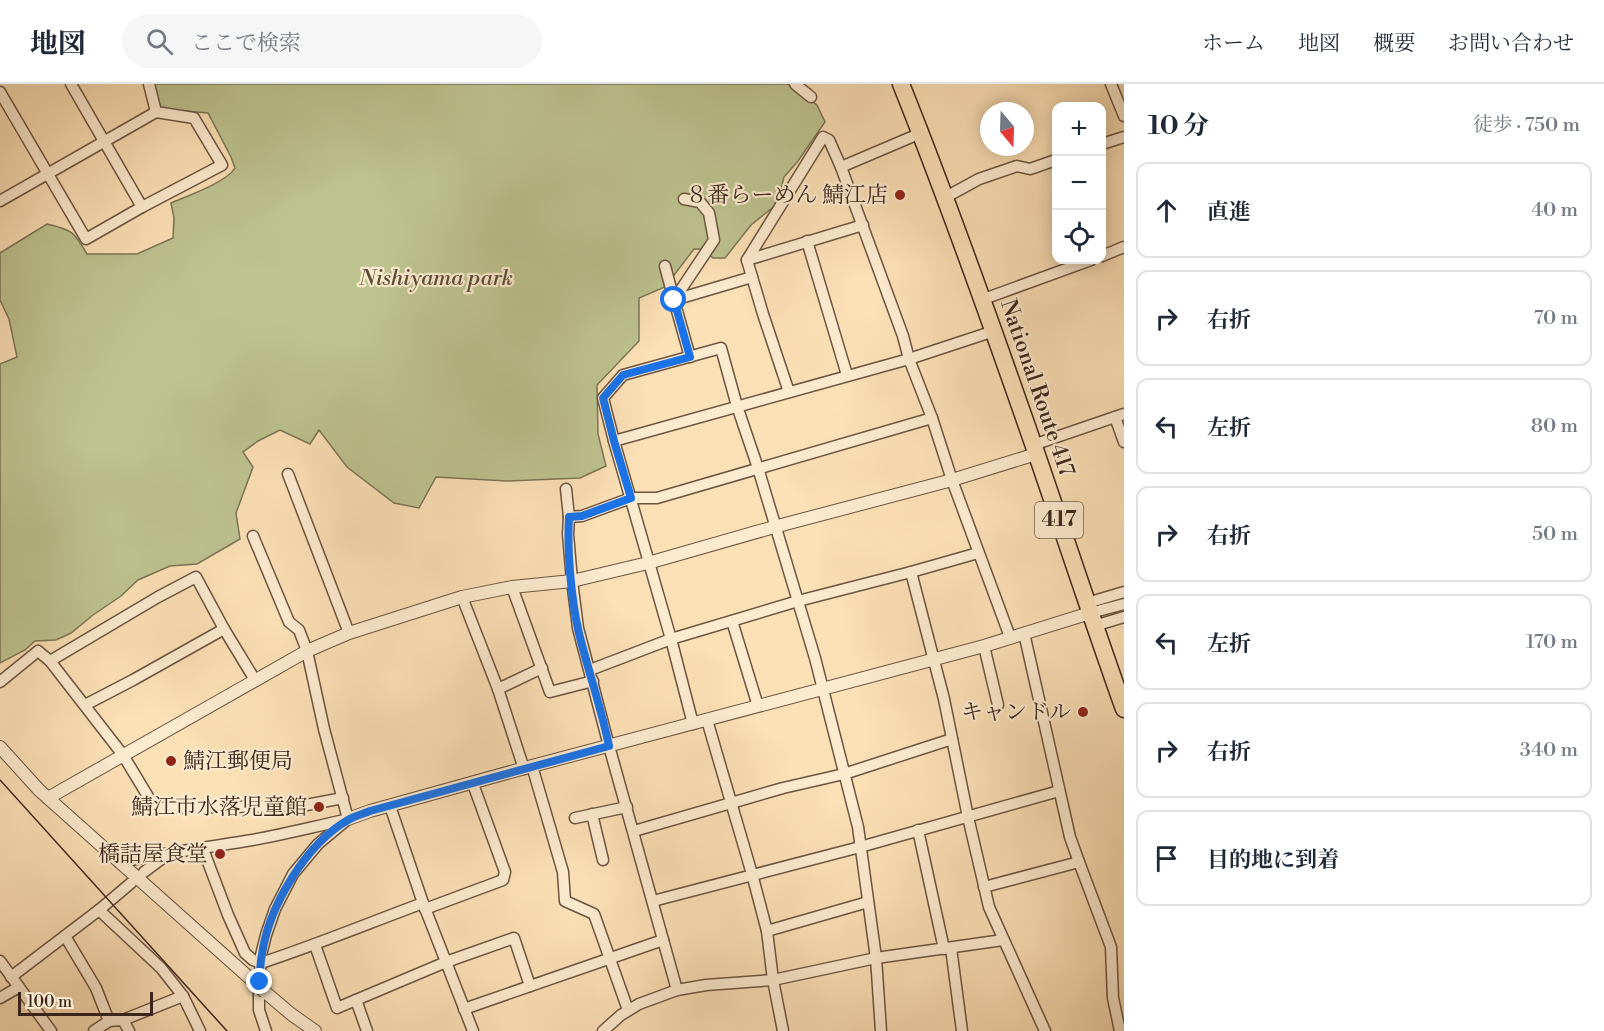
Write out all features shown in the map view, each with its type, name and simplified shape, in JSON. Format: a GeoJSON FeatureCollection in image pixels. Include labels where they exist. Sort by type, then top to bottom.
{"type":"FeatureCollection","features":[{"type":"Feature","properties":{"kind":"highway","name":"National Route 417"},"geometry":{"type":"LineString","coordinates":[[901,84],[946,197],[981,300],[994,330],[1124,709]]}},
{"type":"Feature","properties":{"kind":"street"},"geometry":{"type":"LineString","coordinates":[[149,84],[156,112]]}},
{"type":"Feature","properties":{"kind":"street"},"geometry":{"type":"LineString","coordinates":[[795,84],[811,97]]}},
{"type":"Feature","properties":{"kind":"street"},"geometry":{"type":"LineString","coordinates":[[1111,84],[1124,116]]}},
{"type":"Feature","properties":{"kind":"street"},"geometry":{"type":"LineString","coordinates":[[73,85],[142,207]]}},
{"type":"Feature","properties":{"kind":"street"},"geometry":{"type":"LineString","coordinates":[[0,93],[48,173],[86,239],[222,165],[194,118],[156,112],[104,141],[48,173],[0,201]]}},
{"type":"Feature","properties":{"kind":"street"},"geometry":{"type":"LineString","coordinates":[[841,167],[921,133]]}},
{"type":"Feature","properties":{"kind":"street"},"geometry":{"type":"LineString","coordinates":[[789,392],[747,260],[823,137],[829,140],[863,225],[952,480],[1010,637]]}},
{"type":"Feature","properties":{"kind":"street"},"geometry":{"type":"LineString","coordinates":[[1106,142],[1124,137]]}},
{"type":"Feature","properties":{"kind":"street"},"geometry":{"type":"LineString","coordinates":[[946,197],[979,179],[1017,166],[1030,169],[1052,161]]}},
{"type":"Feature","properties":{"kind":"street"},"geometry":{"type":"LineString","coordinates":[[674,300],[714,240],[709,213],[700,202],[684,199]]}},
{"type":"Feature","properties":{"kind":"street"},"geometry":{"type":"LineString","coordinates":[[747,260],[863,225]]}},
{"type":"Feature","properties":{"kind":"street"},"geometry":{"type":"LineString","coordinates":[[807,241],[847,375]]}},
{"type":"Feature","properties":{"kind":"street"},"geometry":{"type":"LineString","coordinates":[[1106,254],[1124,248]]}},
{"type":"Feature","properties":{"kind":"street"},"geometry":{"type":"LineString","coordinates":[[981,300],[1080,264]]}},
{"type":"Feature","properties":{"kind":"street"},"geometry":{"type":"LineString","coordinates":[[665,266],[690,357]]}},
{"type":"Feature","properties":{"kind":"street"},"geometry":{"type":"LineString","coordinates":[[674,300],[752,277]]}},
{"type":"Feature","properties":{"kind":"street"},"geometry":{"type":"LineString","coordinates":[[614,441],[909,359],[994,330]]}},
{"type":"Feature","properties":{"kind":"street"},"geometry":{"type":"LineString","coordinates":[[693,724],[603,398],[623,375],[721,348],[798,601],[858,827],[876,958],[881,1031]]}},
{"type":"Feature","properties":{"kind":"street"},"geometry":{"type":"LineString","coordinates":[[48,798],[307,651],[349,633],[462,597],[512,587],[572,581],[648,563],[952,480],[1120,416],[1124,442]]}},
{"type":"Feature","properties":{"kind":"street"},"geometry":{"type":"LineString","coordinates":[[569,517],[582,516],[631,498],[657,498],[932,418]]}},
{"type":"Feature","properties":{"kind":"street"},"geometry":{"type":"LineString","coordinates":[[288,474],[349,633]]}},
{"type":"Feature","properties":{"kind":"street"},"geometry":{"type":"LineString","coordinates":[[566,489],[572,581],[578,628],[677,990]]}},
{"type":"Feature","properties":{"kind":"street"},"geometry":{"type":"LineString","coordinates":[[253,536],[289,622],[299,630],[307,651],[324,729],[348,819]]}},
{"type":"Feature","properties":{"kind":"street"},"geometry":{"type":"LineString","coordinates":[[590,670],[671,639],[798,601],[978,552]]}},
{"type":"Feature","properties":{"kind":"street"},"geometry":{"type":"LineString","coordinates":[[910,572],[934,660],[989,907],[1045,1031]]}},
{"type":"Feature","properties":{"kind":"street"},"geometry":{"type":"LineString","coordinates":[[50,661],[196,577],[255,681]]}},
{"type":"Feature","properties":{"kind":"street"},"geometry":{"type":"LineString","coordinates":[[512,587],[550,692],[593,681]]}},
{"type":"Feature","properties":{"kind":"street"},"geometry":{"type":"LineString","coordinates":[[1090,614],[1124,592]]}},
{"type":"Feature","properties":{"kind":"street"},"geometry":{"type":"LineString","coordinates":[[462,597],[528,768],[562,872],[565,901],[594,914],[628,1010]]}},
{"type":"Feature","properties":{"kind":"street"},"geometry":{"type":"LineString","coordinates":[[119,862],[246,841],[348,819],[609,746],[934,660],[1124,604]]}},
{"type":"Feature","properties":{"kind":"street"},"geometry":{"type":"LineString","coordinates":[[1090,614],[1124,617]]}},
{"type":"Feature","properties":{"kind":"street"},"geometry":{"type":"LineString","coordinates":[[732,621],[758,706]]}},
{"type":"Feature","properties":{"kind":"street"},"geometry":{"type":"LineString","coordinates":[[85,705],[224,629]]}},
{"type":"Feature","properties":{"kind":"street"},"geometry":{"type":"LineString","coordinates":[[1024,633],[1070,837],[1111,947],[1113,998],[1120,1031]]}},
{"type":"Feature","properties":{"kind":"street"},"geometry":{"type":"LineString","coordinates":[[984,646],[998,705]]}},
{"type":"Feature","properties":{"kind":"street"},"geometry":{"type":"LineString","coordinates":[[0,682],[38,651],[50,661],[123,755],[155,808],[301,806],[343,798]]}},
{"type":"Feature","properties":{"kind":"street"},"geometry":{"type":"LineString","coordinates":[[498,689],[542,668]]}},
{"type":"Feature","properties":{"kind":"street"},"geometry":{"type":"LineString","coordinates":[[707,720],[767,931],[773,980],[783,1031]]}},
{"type":"Feature","properties":{"kind":"street"},"geometry":{"type":"LineString","coordinates":[[634,831],[783,788],[844,774],[952,739]]}},
{"type":"Feature","properties":{"kind":"street"},"geometry":{"type":"LineString","coordinates":[[0,747],[48,798],[265,992],[315,1031]]}},
{"type":"Feature","properties":{"kind":"street"},"geometry":{"type":"LineString","coordinates":[[203,849],[245,953],[261,963],[315,945],[380,918],[503,880],[505,872],[473,784]]}},
{"type":"Feature","properties":{"kind":"street"},"geometry":{"type":"LineString","coordinates":[[653,901],[860,847],[1059,791]]}},
{"type":"Feature","properties":{"kind":"street"},"geometry":{"type":"LineString","coordinates":[[390,806],[424,906],[473,1031]]}},
{"type":"Feature","properties":{"kind":"street"},"geometry":{"type":"LineString","coordinates":[[575,818],[627,807]]}},
{"type":"Feature","properties":{"kind":"street"},"geometry":{"type":"LineString","coordinates":[[592,814],[603,860]]}},
{"type":"Feature","properties":{"kind":"street"},"geometry":{"type":"LineString","coordinates":[[266,1031],[259,1010],[261,955],[275,909],[293,874],[318,844],[348,819]]}},
{"type":"Feature","properties":{"kind":"street"},"geometry":{"type":"LineString","coordinates":[[918,831],[948,948],[962,1031]]}},
{"type":"Feature","properties":{"kind":"street"},"geometry":{"type":"LineString","coordinates":[[144,872],[170,852]]}},
{"type":"Feature","properties":{"kind":"street"},"geometry":{"type":"LineString","coordinates":[[984,887],[1078,862]]}},
{"type":"Feature","properties":{"kind":"street"},"geometry":{"type":"LineString","coordinates":[[12,977],[131,883]]}},
{"type":"Feature","properties":{"kind":"street"},"geometry":{"type":"LineString","coordinates":[[767,931],[868,902]]}},
{"type":"Feature","properties":{"kind":"street"},"geometry":{"type":"LineString","coordinates":[[99,910],[162,968],[183,996],[200,1031]]}},
{"type":"Feature","properties":{"kind":"street"},"geometry":{"type":"LineString","coordinates":[[65,936],[96,988],[109,1021]]}},
{"type":"Feature","properties":{"kind":"street"},"geometry":{"type":"LineString","coordinates":[[315,945],[337,1008],[446,962],[514,938],[530,986]]}},
{"type":"Feature","properties":{"kind":"street"},"geometry":{"type":"LineString","coordinates":[[464,1009],[663,939]]}},
{"type":"Feature","properties":{"kind":"street"},"geometry":{"type":"LineString","coordinates":[[603,1031],[628,1010],[677,990],[706,985],[773,980],[876,958],[1003,940]]}},
{"type":"Feature","properties":{"kind":"street"},"geometry":{"type":"LineString","coordinates":[[0,961],[51,1031]]}},
{"type":"Feature","properties":{"kind":"street"},"geometry":{"type":"LineString","coordinates":[[0,998],[19,987]]}},
{"type":"Feature","properties":{"kind":"street"},"geometry":{"type":"LineString","coordinates":[[94,1031],[109,1021],[123,1020],[183,996]]}},
{"type":"Feature","properties":{"kind":"street"},"geometry":{"type":"LineString","coordinates":[[356,1000],[367,1031]]}},
{"type":"Feature","properties":{"kind":"street"},"geometry":{"type":"LineString","coordinates":[[123,1020],[129,1031]]}},
{"type":"Feature","properties":{"kind":"green space","name":"Nishiyama park"},"geometry":{"type":"Polygon","coordinates":[[[154,84],[789,84],[817,105],[825,122],[784,177],[777,204],[751,225],[725,258],[713,258],[702,249],[694,249],[665,287],[639,298],[639,341],[597,385],[598,434],[606,466],[580,478],[507,481],[436,477],[419,508],[394,503],[347,467],[319,430],[310,444],[280,430],[243,452],[253,467],[236,513],[240,539],[197,564],[170,566],[138,580],[121,596],[71,633],[56,640],[35,641],[25,650],[0,663],[0,364],[17,357],[9,319],[0,300],[0,253],[47,224],[72,233],[87,254],[137,254],[173,238],[174,218],[171,203],[215,183],[235,168],[208,113],[159,109],[154,84]]]}},
{"type":"Feature","properties":{"kind":"tram line"},"geometry":{"type":"LineString","coordinates":[[0,780],[227,1031]]}},
{"type":"Feature","properties":{"kind":"place","name":"８番らーめん 鯖江店"},"geometry":{"type":"Point","coordinates":[900,195]}},
{"type":"Feature","properties":{"kind":"place","name":"キャンドル"},"geometry":{"type":"Point","coordinates":[1083,712]}},
{"type":"Feature","properties":{"kind":"place","name":"鯖江郵便局"},"geometry":{"type":"Point","coordinates":[171,761]}},
{"type":"Feature","properties":{"kind":"place","name":"鯖江市水落児童館"},"geometry":{"type":"Point","coordinates":[319,807]}},
{"type":"Feature","properties":{"kind":"place","name":"橋詰屋食堂"},"geometry":{"type":"Point","coordinates":[220,854]}},
{"type":"Feature","properties":{"kind":"route"},"geometry":{"type":"LineString","coordinates":[[260,982],[261,955],[266,935],[275,909],[293,874],[318,844],[348,819],[609,746],[578,628],[568,534],[569,517],[582,516],[631,498],[603,398],[623,375],[690,357],[674,300]]}}]}
